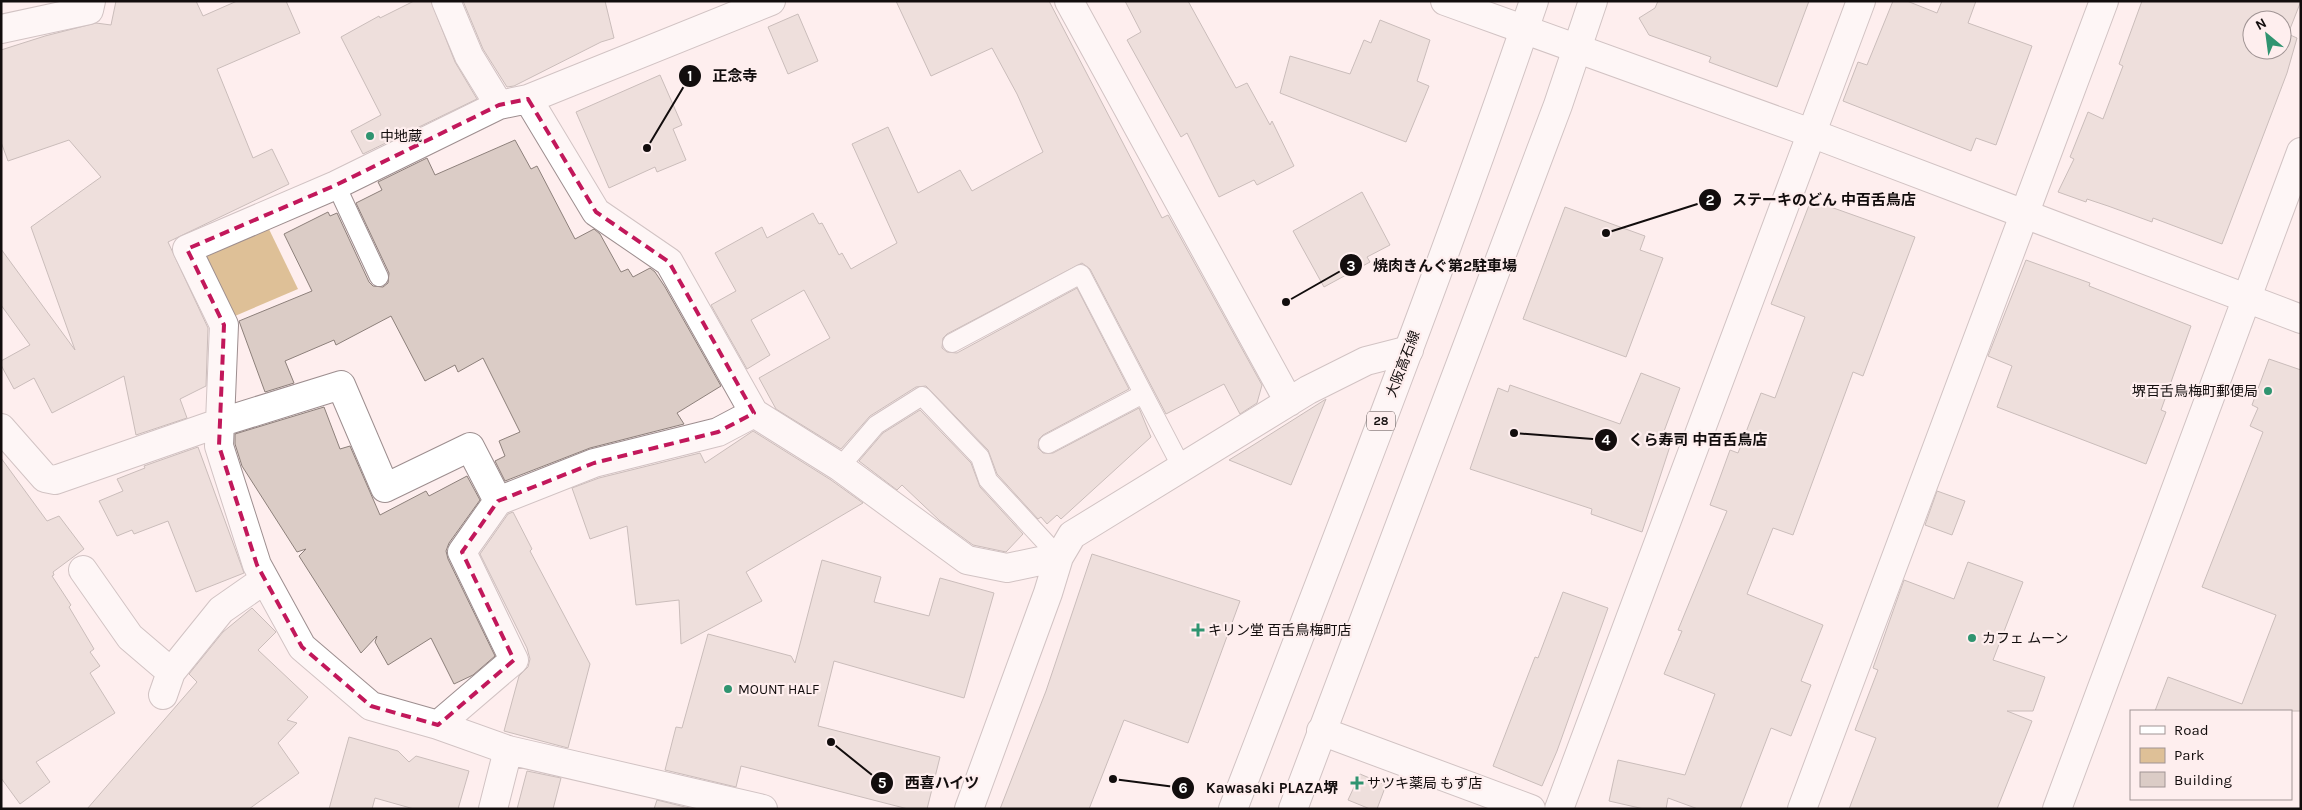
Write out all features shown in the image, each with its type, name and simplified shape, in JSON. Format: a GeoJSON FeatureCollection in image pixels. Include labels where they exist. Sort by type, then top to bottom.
{"type":"FeatureCollection","features":[{"type":"Feature","properties":{"kind":"street"},"geometry":{"type":"LineString","coordinates":[[1,29],[89,10],[91,1]]}},
{"type":"Feature","properties":{"kind":"street"},"geometry":{"type":"LineString","coordinates":[[446,1],[469,56],[499,105]]}},
{"type":"Feature","properties":{"kind":"street"},"geometry":{"type":"LineString","coordinates":[[763,809],[508,750],[438,725],[371,706],[302,648],[264,580],[219,446],[222,422],[224,325],[187,249],[336,185],[499,105],[528,99],[771,1]]}},
{"type":"Feature","properties":{"kind":"street"},"geometry":{"type":"LineString","coordinates":[[1069,1],[1289,402]]}},
{"type":"Feature","properties":{"kind":"street"},"geometry":{"type":"LineString","coordinates":[[1445,1],[1811,133],[2301,319]]}},
{"type":"Feature","properties":{"kind":"street","name":"大阪高石線"},"geometry":{"type":"LineString","coordinates":[[1233,809],[1409,350],[1506,86],[1534,1]]}},
{"type":"Feature","properties":{"kind":"street"},"geometry":{"type":"LineString","coordinates":[[1292,809],[1558,105],[1593,1]]}},
{"type":"Feature","properties":{"kind":"street"},"geometry":{"type":"LineString","coordinates":[[1560,809],[1861,1]]}},
{"type":"Feature","properties":{"kind":"street"},"geometry":{"type":"LineString","coordinates":[[1802,809],[2104,1]]}},
{"type":"Feature","properties":{"kind":"street"},"geometry":{"type":"LineString","coordinates":[[528,99],[596,212],[669,262],[754,413],[840,467],[968,560],[1007,568],[1059,557]]}},
{"type":"Feature","properties":{"kind":"street"},"geometry":{"type":"LineString","coordinates":[[2058,809],[2301,152]]}},
{"type":"Feature","properties":{"kind":"street"},"geometry":{"type":"LineString","coordinates":[[969,809],[1048,593],[1059,557],[1072,535],[1181,466],[1289,402],[1366,361],[1409,350]]}},
{"type":"Feature","properties":{"kind":"street"},"geometry":{"type":"LineString","coordinates":[[1,428],[45,478],[55,480],[222,422],[341,385],[385,488],[470,447],[498,501]]}},
{"type":"Feature","properties":{"kind":"street"},"geometry":{"type":"LineString","coordinates":[[438,725],[514,660],[462,552],[498,501],[594,463],[718,432],[754,413]]}},
{"type":"Feature","properties":{"kind":"street"},"geometry":{"type":"LineString","coordinates":[[83,570],[130,637],[167,684],[221,610],[264,580]]}},
{"type":"Feature","properties":{"kind":"street"},"geometry":{"type":"LineString","coordinates":[[1321,731],[1531,809]]}},
{"type":"Feature","properties":{"kind":"street"},"geometry":{"type":"LineString","coordinates":[[493,809],[508,750]]}},
{"type":"Feature","properties":{"kind":"lane"},"geometry":{"type":"LineString","coordinates":[[336,185],[379,277]]}},
{"type":"Feature","properties":{"kind":"lane"},"geometry":{"type":"LineString","coordinates":[[952,343],[1082,274],[1181,466]]}},
{"type":"Feature","properties":{"kind":"lane"},"geometry":{"type":"LineString","coordinates":[[1048,444],[1143,394]]}},
{"type":"Feature","properties":{"kind":"lane"},"geometry":{"type":"LineString","coordinates":[[840,467],[876,425],[922,396],[980,457],[988,480],[1059,557]]}},
{"type":"Feature","properties":{"kind":"highlighted area"},"geometry":{"type":"Polygon","coordinates":[[[528,99],[596,212],[669,262],[754,413],[718,432],[594,463],[498,501],[462,552],[514,660],[438,725],[371,706],[302,647],[257,565],[219,446],[224,325],[187,249],[336,185],[499,105],[528,99]]]}},
{"type":"Feature","properties":{"kind":"green space"},"geometry":{"type":"Polygon","coordinates":[[[266,223],[298,289],[235,316],[205,254],[266,223]]]}},
{"type":"Feature","properties":{"kind":"building"},"geometry":{"type":"Polygon","coordinates":[[[116,1],[196,1],[203,16],[237,1],[286,1],[300,33],[217,69],[253,158],[272,149],[289,184],[168,242],[208,328],[206,386],[180,399],[187,418],[136,435],[124,376],[52,413],[34,378],[14,389],[1,365],[1,361],[30,345],[1,305],[1,249],[75,350],[31,227],[101,177],[69,140],[8,161],[1,142],[1,50],[96,23],[111,25],[116,1]]]}},
{"type":"Feature","properties":{"kind":"building"},"geometry":{"type":"Polygon","coordinates":[[[414,1],[431,1],[455,62],[477,99],[363,154],[351,131],[381,115],[341,37],[379,16],[380,18],[414,1]]]}},
{"type":"Feature","properties":{"kind":"building"},"geometry":{"type":"Polygon","coordinates":[[[463,1],[605,1],[614,38],[601,42],[514,86],[507,87],[483,49],[463,1]]]}},
{"type":"Feature","properties":{"kind":"building"},"geometry":{"type":"Polygon","coordinates":[[[896,1],[1049,1],[1162,218],[1168,215],[1262,385],[1257,403],[1240,414],[1224,384],[1166,414],[1090,269],[1082,263],[947,334],[943,338],[942,348],[947,352],[957,353],[1077,288],[1129,389],[1043,435],[1039,439],[1038,448],[1043,453],[1053,453],[1139,408],[1151,437],[1061,519],[1057,515],[1047,524],[1041,517],[1038,519],[997,474],[988,450],[926,386],[916,387],[870,416],[841,449],[776,409],[759,378],[830,338],[804,290],[751,320],[770,355],[747,369],[711,305],[736,291],[715,253],[762,227],[767,238],[813,213],[819,224],[822,223],[839,255],[842,253],[851,269],[897,243],[852,144],[888,127],[918,193],[960,170],[972,191],[1043,152],[1017,94],[992,48],[931,76],[896,1]]]}},
{"type":"Feature","properties":{"kind":"building"},"geometry":{"type":"Polygon","coordinates":[[[1125,1],[1188,1],[1236,88],[1247,83],[1270,125],[1272,121],[1294,166],[1257,185],[1254,180],[1219,197],[1187,133],[1181,137],[1127,40],[1141,32],[1125,1]]]}},
{"type":"Feature","properties":{"kind":"building"},"geometry":{"type":"Polygon","coordinates":[[[1658,1],[1809,1],[1777,87],[1709,62],[1711,57],[1649,35],[1639,18],[1655,8],[1658,1]]]}},
{"type":"Feature","properties":{"kind":"building"},"geometry":{"type":"Polygon","coordinates":[[[1893,1],[1907,1],[1937,13],[1942,1],[1976,1],[1968,23],[2032,46],[1996,145],[1976,138],[1971,151],[1843,101],[1858,62],[1867,65],[1893,1]]]}},
{"type":"Feature","properties":{"kind":"building"},"geometry":{"type":"Polygon","coordinates":[[[2142,1],[2301,1],[2292,24],[2292,10],[2242,10],[2242,60],[2291,60],[2222,244],[2153,218],[2152,222],[2087,199],[2086,202],[2058,192],[2074,159],[2070,157],[2088,112],[2103,119],[2123,66],[2119,64],[2142,1]]]}},
{"type":"Feature","properties":{"kind":"building"},"geometry":{"type":"Polygon","coordinates":[[[798,14],[818,61],[788,74],[768,27],[798,14]]]}},
{"type":"Feature","properties":{"kind":"building"},"geometry":{"type":"Polygon","coordinates":[[[1380,20],[1430,40],[1417,81],[1429,86],[1406,142],[1280,93],[1290,56],[1350,74],[1364,40],[1371,43],[1380,20]]]}},
{"type":"Feature","properties":{"kind":"building"},"geometry":{"type":"Polygon","coordinates":[[[2292,36],[2297,38],[2292,56],[2292,36]]]}},
{"type":"Feature","properties":{"kind":"building"},"geometry":{"type":"Polygon","coordinates":[[[660,75],[682,125],[673,129],[686,160],[657,172],[655,167],[609,188],[576,112],[660,75]]]}},
{"type":"Feature","properties":{"kind":"building"},"geometry":{"type":"Polygon","coordinates":[[[515,140],[531,169],[537,166],[575,239],[594,229],[600,234],[621,272],[628,269],[633,277],[650,268],[665,287],[721,386],[677,413],[684,424],[590,448],[505,481],[495,461],[505,456],[499,441],[520,432],[483,358],[458,372],[455,365],[425,381],[391,316],[336,345],[334,340],[285,361],[294,383],[265,392],[239,321],[312,291],[284,234],[328,212],[330,216],[337,213],[369,282],[373,286],[383,287],[388,283],[389,273],[356,203],[382,190],[378,182],[427,158],[435,175],[515,140]]]}},
{"type":"Feature","properties":{"kind":"building"},"geometry":{"type":"Polygon","coordinates":[[[1362,192],[1390,245],[1367,257],[1370,262],[1324,287],[1293,231],[1362,192]]]}},
{"type":"Feature","properties":{"kind":"building"},"geometry":{"type":"Polygon","coordinates":[[[1811,200],[1915,237],[1863,376],[1853,372],[1793,535],[1773,528],[1747,594],[1823,625],[1801,681],[1811,685],[1791,736],[1771,728],[1740,809],[1698,809],[1668,798],[1666,809],[1644,809],[1609,801],[1618,760],[1685,775],[1715,694],[1664,674],[1682,631],[1678,630],[1727,511],[1710,505],[1730,450],[1738,453],[1761,393],[1775,398],[1805,317],[1771,304],[1811,200]]]}},
{"type":"Feature","properties":{"kind":"building"},"geometry":{"type":"Polygon","coordinates":[[[1565,207],[1645,236],[1640,250],[1663,258],[1626,357],[1523,319],[1565,207]]]}},
{"type":"Feature","properties":{"kind":"building"},"geometry":{"type":"Polygon","coordinates":[[[2026,260],[2090,283],[2089,286],[2191,326],[2161,410],[2166,412],[2146,464],[1997,407],[2012,366],[1988,356],[2026,260]]]}},
{"type":"Feature","properties":{"kind":"building"},"geometry":{"type":"Polygon","coordinates":[[[2269,359],[2301,370],[2301,711],[2155,710],[2168,677],[2242,704],[2276,615],[2202,587],[2263,432],[2250,426],[2258,408],[2252,405],[2269,359]]]}},
{"type":"Feature","properties":{"kind":"building"},"geometry":{"type":"Polygon","coordinates":[[[1641,373],[1680,388],[1663,434],[1673,437],[1642,532],[1591,514],[1592,509],[1470,469],[1498,388],[1508,392],[1510,385],[1620,424],[1641,373]]]}},
{"type":"Feature","properties":{"kind":"building"},"geometry":{"type":"Polygon","coordinates":[[[1326,399],[1291,485],[1229,460],[1255,444],[1326,399]]]}},
{"type":"Feature","properties":{"kind":"building"},"geometry":{"type":"Polygon","coordinates":[[[324,407],[340,449],[350,446],[380,515],[426,491],[429,496],[467,476],[480,500],[449,543],[446,551],[448,559],[495,656],[473,675],[454,684],[431,638],[388,665],[375,642],[377,636],[361,653],[299,556],[306,549],[297,552],[242,466],[235,444],[235,434],[324,407]]]}},
{"type":"Feature","properties":{"kind":"building"},"geometry":{"type":"Polygon","coordinates":[[[920,410],[971,463],[980,487],[1023,534],[1006,552],[973,545],[940,521],[902,485],[897,490],[859,461],[883,433],[920,410]]]}},
{"type":"Feature","properties":{"kind":"building"},"geometry":{"type":"Polygon","coordinates":[[[753,431],[831,480],[863,503],[746,572],[762,601],[681,644],[679,600],[636,605],[627,526],[590,539],[572,488],[599,478],[700,453],[705,463],[753,431]]]}},
{"type":"Feature","properties":{"kind":"building"},"geometry":{"type":"Polygon","coordinates":[[[198,447],[244,573],[196,592],[168,521],[134,534],[132,530],[117,536],[99,501],[123,491],[117,479],[145,468],[144,466],[198,447]]]}},
{"type":"Feature","properties":{"kind":"building"},"geometry":{"type":"Polygon","coordinates":[[[1,458],[47,521],[59,516],[84,549],[53,572],[54,575],[52,576],[71,605],[69,607],[94,649],[90,652],[100,666],[90,673],[115,713],[36,762],[50,782],[20,804],[1,778],[1,458]]]}},
{"type":"Feature","properties":{"kind":"building"},"geometry":{"type":"Polygon","coordinates":[[[1937,491],[1965,501],[1952,535],[1925,525],[1937,491]]]}},
{"type":"Feature","properties":{"kind":"building"},"geometry":{"type":"Polygon","coordinates":[[[513,512],[532,549],[530,551],[590,664],[568,748],[504,731],[519,676],[528,667],[530,659],[527,648],[480,554],[508,514],[513,512]]]}},
{"type":"Feature","properties":{"kind":"building"},"geometry":{"type":"Polygon","coordinates":[[[1092,554],[1240,601],[1188,743],[1124,720],[1089,809],[1000,809],[1046,691],[1092,554]]]}},
{"type":"Feature","properties":{"kind":"building"},"geometry":{"type":"Polygon","coordinates":[[[822,560],[881,577],[874,602],[929,616],[940,578],[994,593],[964,698],[834,661],[818,726],[940,757],[927,809],[908,809],[741,766],[736,787],[665,770],[676,727],[682,728],[708,634],[791,656],[795,663],[822,560]]]}},
{"type":"Feature","properties":{"kind":"building"},"geometry":{"type":"Polygon","coordinates":[[[1968,562],[2023,582],[1993,660],[2045,677],[2033,711],[2007,711],[2032,721],[1997,809],[1849,809],[1876,738],[1855,730],[1878,670],[1873,668],[1904,580],[1954,599],[1968,562]]]}},
{"type":"Feature","properties":{"kind":"building"},"geometry":{"type":"Polygon","coordinates":[[[1563,592],[1608,608],[1557,751],[1542,786],[1493,766],[1535,657],[1538,658],[1563,592]]]}},
{"type":"Feature","properties":{"kind":"building"},"geometry":{"type":"Polygon","coordinates":[[[252,608],[276,632],[258,650],[308,697],[287,720],[297,723],[278,743],[299,773],[249,809],[87,809],[197,682],[189,674],[223,632],[252,608]]]}},
{"type":"Feature","properties":{"kind":"building"},"geometry":{"type":"Polygon","coordinates":[[[349,737],[398,751],[409,762],[416,756],[469,771],[458,809],[414,809],[375,798],[372,809],[329,809],[349,737]]]}},
{"type":"Feature","properties":{"kind":"building"},"geometry":{"type":"Polygon","coordinates":[[[527,771],[561,778],[553,809],[517,809],[527,771]]]}},
{"type":"Feature","properties":{"kind":"building"},"geometry":{"type":"Polygon","coordinates":[[[1360,774],[1386,785],[1377,809],[1370,809],[1348,800],[1360,774]]]}},
{"type":"Feature","properties":{"kind":"building"},"geometry":{"type":"Polygon","coordinates":[[[657,800],[693,809],[654,809],[657,800]]]}},
{"type":"Feature","properties":{"kind":"place","name":"中地蔵"},"geometry":{"type":"Point","coordinates":[370,136]}},
{"type":"Feature","properties":{"kind":"place","name":"正念寺"},"geometry":{"type":"Point","coordinates":[647,148]}},
{"type":"Feature","properties":{"kind":"place","name":"ステーキのどん 中百舌鳥店"},"geometry":{"type":"Point","coordinates":[1606,233]}},
{"type":"Feature","properties":{"kind":"place","name":"焼肉きんぐ第2駐車場"},"geometry":{"type":"Point","coordinates":[1286,302]}},
{"type":"Feature","properties":{"kind":"place","name":"堺百舌鳥梅町郵便局"},"geometry":{"type":"Point","coordinates":[2268,391]}},
{"type":"Feature","properties":{"kind":"place","name":"くら寿司 中百舌鳥店"},"geometry":{"type":"Point","coordinates":[1514,433]}},
{"type":"Feature","properties":{"kind":"place","name":"キリン堂 百舌鳥梅町店"},"geometry":{"type":"Point","coordinates":[1198,630]}},
{"type":"Feature","properties":{"kind":"place","name":"カフェ ムーン"},"geometry":{"type":"Point","coordinates":[1972,638]}},
{"type":"Feature","properties":{"kind":"place","name":"MOUNT HALF"},"geometry":{"type":"Point","coordinates":[728,689]}},
{"type":"Feature","properties":{"kind":"place","name":"西喜ハイツ"},"geometry":{"type":"Point","coordinates":[831,742]}},
{"type":"Feature","properties":{"kind":"place","name":"Kawasaki PLAZA堺"},"geometry":{"type":"Point","coordinates":[1113,779]}},
{"type":"Feature","properties":{"kind":"place","name":"サツキ薬局 もず店"},"geometry":{"type":"Point","coordinates":[1357,783]}}]}
